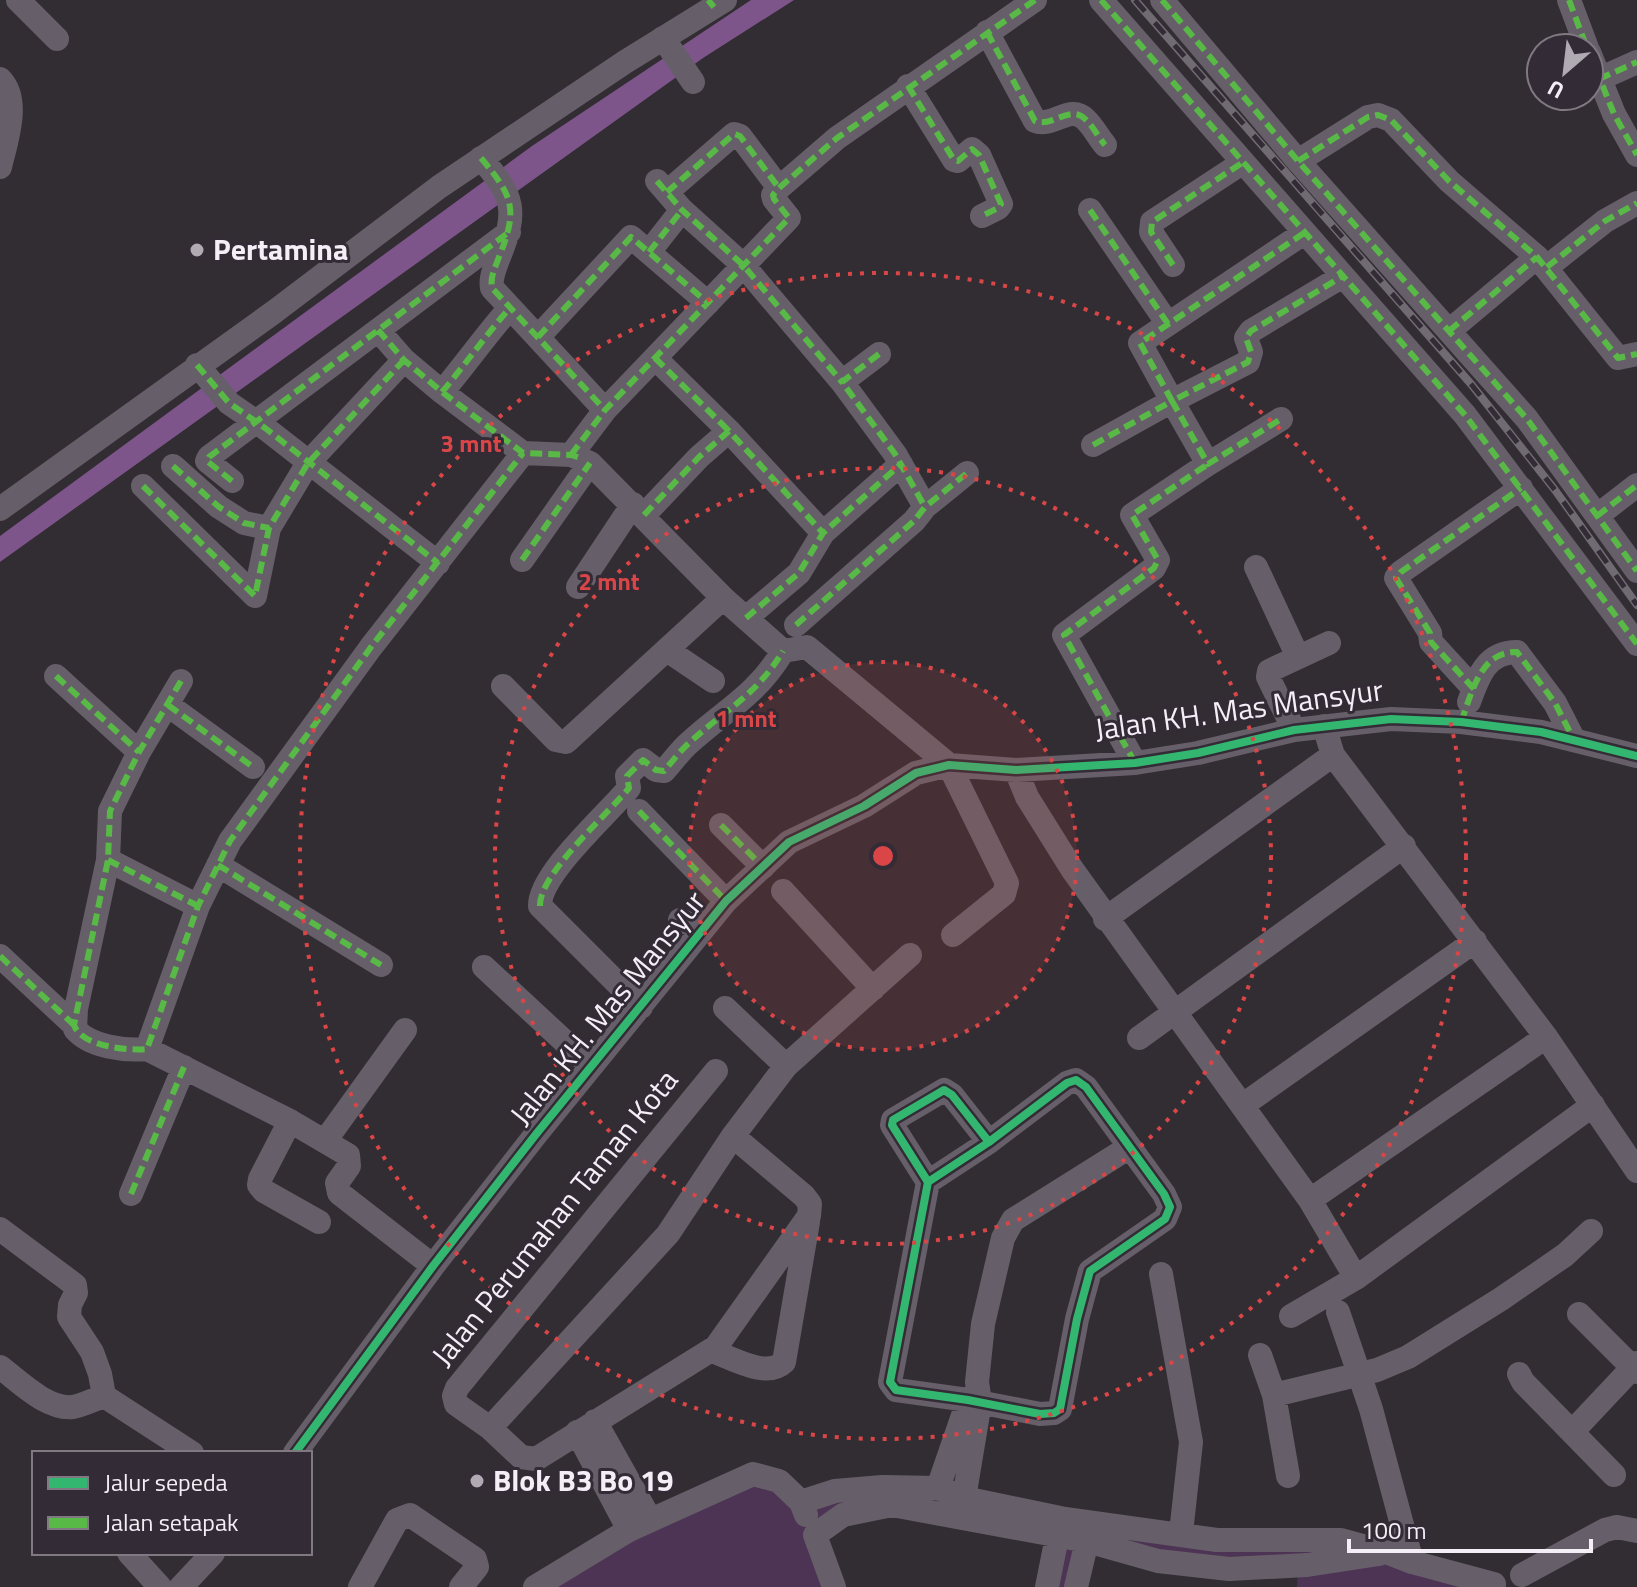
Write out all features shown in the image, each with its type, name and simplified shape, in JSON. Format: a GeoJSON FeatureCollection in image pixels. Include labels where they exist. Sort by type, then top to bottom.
{"type":"FeatureCollection","features":[{"type":"Feature","properties":{"kind":"street"},"geometry":{"type":"LineString","coordinates":[[18,0],[57,39]]}},
{"type":"Feature","properties":{"kind":"street"},"geometry":{"type":"LineString","coordinates":[[522,560],[581,459],[605,410],[789,218],[773,197],[779,188],[837,138],[1035,0]]}},
{"type":"Feature","properties":{"kind":"street"},"geometry":{"type":"LineString","coordinates":[[1101,0],[1465,415],[1637,644]]}},
{"type":"Feature","properties":{"kind":"street"},"geometry":{"type":"LineString","coordinates":[[1162,0],[1298,161],[1527,419],[1637,571]]}},
{"type":"Feature","properties":{"kind":"street"},"geometry":{"type":"LineString","coordinates":[[1569,0],[1581,32]]}},
{"type":"Feature","properties":{"kind":"street"},"geometry":{"type":"LineString","coordinates":[[0,509],[203,372],[274,312],[667,44],[716,2]]}},
{"type":"Feature","properties":{"kind":"street"},"geometry":{"type":"LineString","coordinates":[[987,32],[1035,121],[1045,123],[1078,114],[1084,117],[1105,145]]}},
{"type":"Feature","properties":{"kind":"street"},"geometry":{"type":"LineString","coordinates":[[667,44],[690,78]]}},
{"type":"Feature","properties":{"kind":"street"},"geometry":{"type":"LineString","coordinates":[[1605,76],[1637,62]]}},
{"type":"Feature","properties":{"kind":"street"},"geometry":{"type":"LineString","coordinates":[[0,79],[10,97],[10,108],[0,167]]}},
{"type":"Feature","properties":{"kind":"street"},"geometry":{"type":"LineString","coordinates":[[908,86],[954,160],[958,161],[972,149],[979,155],[1001,204],[982,216]]}},
{"type":"Feature","properties":{"kind":"street"},"geometry":{"type":"LineString","coordinates":[[1605,93],[1637,155]]}},
{"type":"Feature","properties":{"kind":"street"},"geometry":{"type":"LineString","coordinates":[[1298,161],[1368,117],[1385,117],[1449,181],[1542,262],[1618,358],[1637,354]]}},
{"type":"Feature","properties":{"kind":"street"},"geometry":{"type":"LineString","coordinates":[[649,252],[669,194],[734,134],[740,136],[779,188]]}},
{"type":"Feature","properties":{"kind":"street"},"geometry":{"type":"LineString","coordinates":[[1173,265],[1151,232],[1152,222],[1242,163]]}},
{"type":"Feature","properties":{"kind":"street"},"geometry":{"type":"LineString","coordinates":[[487,165],[510,199],[509,232],[491,283],[492,288],[605,410]]}},
{"type":"Feature","properties":{"kind":"street"},"geometry":{"type":"LineString","coordinates":[[669,194],[743,265],[842,382],[901,464],[925,507]]}},
{"type":"Feature","properties":{"kind":"street"},"geometry":{"type":"LineString","coordinates":[[1449,331],[1542,262],[1637,203]]}},
{"type":"Feature","properties":{"kind":"street"},"geometry":{"type":"LineString","coordinates":[[1090,210],[1168,324]]}},
{"type":"Feature","properties":{"kind":"street"},"geometry":{"type":"LineString","coordinates":[[232,481],[207,460],[509,232]]}},
{"type":"Feature","properties":{"kind":"street"},"geometry":{"type":"LineString","coordinates":[[1208,464],[1140,343],[1304,233]]}},
{"type":"Feature","properties":{"kind":"street"},"geometry":{"type":"LineString","coordinates":[[538,337],[628,239],[634,238],[708,303]]}},
{"type":"Feature","properties":{"kind":"street"},"geometry":{"type":"LineString","coordinates":[[1093,445],[1248,362],[1251,352],[1246,338],[1251,331],[1343,276]]}},
{"type":"Feature","properties":{"kind":"street"},"geometry":{"type":"LineString","coordinates":[[442,392],[466,364],[480,341],[509,309]]}},
{"type":"Feature","properties":{"kind":"street"},"geometry":{"type":"LineString","coordinates":[[378,330],[404,360],[523,453],[581,459],[638,510],[723,598],[783,651]]}},
{"type":"Feature","properties":{"kind":"street"},"geometry":{"type":"LineString","coordinates":[[842,382],[879,354]]}},
{"type":"Feature","properties":{"kind":"street"},"geometry":{"type":"LineString","coordinates":[[655,358],[729,431],[823,533]]}},
{"type":"Feature","properties":{"kind":"street"},"geometry":{"type":"LineString","coordinates":[[143,486],[255,596],[269,528],[308,463],[404,360]]}},
{"type":"Feature","properties":{"kind":"street"},"geometry":{"type":"LineString","coordinates":[[203,372],[229,403],[438,563]]}},
{"type":"Feature","properties":{"kind":"street"},"geometry":{"type":"LineString","coordinates":[[1135,763],[1064,635],[1154,568],[1158,560],[1134,521],[1133,513],[1281,419]]}},
{"type":"Feature","properties":{"kind":"street"},"geometry":{"type":"LineString","coordinates":[[578,587],[638,510],[729,431]]}},
{"type":"Feature","properties":{"kind":"street"},"geometry":{"type":"LineString","coordinates":[[147,1049],[198,906],[230,841],[317,719],[523,453]]}},
{"type":"Feature","properties":{"kind":"street"},"geometry":{"type":"LineString","coordinates":[[746,618],[799,573],[823,533],[901,464]]}},
{"type":"Feature","properties":{"kind":"street"},"geometry":{"type":"LineString","coordinates":[[173,466],[219,507],[244,523],[269,528]]}},
{"type":"Feature","properties":{"kind":"street"},"geometry":{"type":"LineString","coordinates":[[796,625],[914,521],[925,507],[967,473]]}},
{"type":"Feature","properties":{"kind":"street"},"geometry":{"type":"LineString","coordinates":[[1597,516],[1637,485]]}},
{"type":"Feature","properties":{"kind":"street"},"geometry":{"type":"LineString","coordinates":[[1474,689],[1431,642],[1430,633],[1396,578],[1521,488]]}},
{"type":"Feature","properties":{"kind":"street"},"geometry":{"type":"LineString","coordinates":[[1256,567],[1298,657]]}},
{"type":"Feature","properties":{"kind":"street"},"geometry":{"type":"LineString","coordinates":[[503,686],[556,740],[566,742],[723,598]]}},
{"type":"Feature","properties":{"kind":"street"},"geometry":{"type":"LineString","coordinates":[[1294,730],[1268,677],[1272,669],[1329,643]]}},
{"type":"Feature","properties":{"kind":"street"},"geometry":{"type":"LineString","coordinates":[[783,651],[807,647],[949,765],[1007,883],[1004,894],[953,935]]}},
{"type":"Feature","properties":{"kind":"street"},"geometry":{"type":"LineString","coordinates":[[667,650],[713,681]]}},
{"type":"Feature","properties":{"kind":"street"},"geometry":{"type":"LineString","coordinates":[[641,1007],[540,906],[540,898],[563,861],[629,788],[627,776],[643,760],[656,770],[664,771],[688,743],[770,675],[783,651]]}},
{"type":"Feature","properties":{"kind":"street"},"geometry":{"type":"LineString","coordinates":[[1461,722],[1486,664],[1506,653],[1521,654],[1555,703],[1574,740]]}},
{"type":"Feature","properties":{"kind":"street"},"geometry":{"type":"LineString","coordinates":[[56,676],[139,752]]}},
{"type":"Feature","properties":{"kind":"street"},"geometry":{"type":"LineString","coordinates":[[74,1025],[108,860],[110,811],[139,752],[181,681]]}},
{"type":"Feature","properties":{"kind":"street"},"geometry":{"type":"LineString","coordinates":[[168,705],[253,767]]}},
{"type":"Feature","properties":{"kind":"street","name":"Jalan KH. Mas Mansyur"},"geometry":{"type":"LineString","coordinates":[[296,1451],[433,1266],[641,1007],[691,924],[726,901],[789,842],[859,809],[916,773],[949,765],[1016,770],[1135,763],[1198,753],[1294,730],[1391,719],[1461,722],[1541,732],[1637,756]]}},
{"type":"Feature","properties":{"kind":"street"},"geometry":{"type":"LineString","coordinates":[[1324,726],[1333,755],[1546,1037],[1637,1171]]}},
{"type":"Feature","properties":{"kind":"street"},"geometry":{"type":"LineString","coordinates":[[1105,919],[1333,755]]}},
{"type":"Feature","properties":{"kind":"street"},"geometry":{"type":"LineString","coordinates":[[1016,770],[1045,827],[1105,919],[1310,1200],[1356,1278]]}},
{"type":"Feature","properties":{"kind":"street"},"geometry":{"type":"LineString","coordinates":[[639,811],[726,901]]}},
{"type":"Feature","properties":{"kind":"street"},"geometry":{"type":"LineString","coordinates":[[721,825],[763,867]]}},
{"type":"Feature","properties":{"kind":"street"},"geometry":{"type":"LineString","coordinates":[[1139,1038],[1404,846]]}},
{"type":"Feature","properties":{"kind":"street"},"geometry":{"type":"LineString","coordinates":[[108,860],[198,906]]}},
{"type":"Feature","properties":{"kind":"street"},"geometry":{"type":"LineString","coordinates":[[218,865],[381,965]]}},
{"type":"Feature","properties":{"kind":"street"},"geometry":{"type":"LineString","coordinates":[[783,891],[873,989]]}},
{"type":"Feature","properties":{"kind":"street"},"geometry":{"type":"LineString","coordinates":[[1243,1105],[1475,941]]}},
{"type":"Feature","properties":{"kind":"street"},"geometry":{"type":"LineString","coordinates":[[490,1428],[653,1252],[786,1066],[910,955]]}},
{"type":"Feature","properties":{"kind":"street"},"geometry":{"type":"LineString","coordinates":[[0,956],[86,1039],[131,1050],[147,1049],[290,1121],[348,1155],[349,1166],[337,1183],[339,1193],[433,1266]]}},
{"type":"Feature","properties":{"kind":"street"},"geometry":{"type":"LineString","coordinates":[[484,967],[591,1066]]}},
{"type":"Feature","properties":{"kind":"street"},"geometry":{"type":"LineString","coordinates":[[725,1008],[786,1066]]}},
{"type":"Feature","properties":{"kind":"street"},"geometry":{"type":"LineString","coordinates":[[325,1141],[405,1030]]}},
{"type":"Feature","properties":{"kind":"street"},"geometry":{"type":"LineString","coordinates":[[1310,1200],[1546,1037]]}},
{"type":"Feature","properties":{"kind":"street"},"geometry":{"type":"LineString","coordinates":[[131,1194],[184,1067]]}},
{"type":"Feature","properties":{"kind":"street","name":"Jalan Perumahan Taman Kota"},"geometry":{"type":"LineString","coordinates":[[586,1427],[536,1459],[528,1459],[514,1452],[490,1428],[456,1404],[454,1396],[457,1388],[716,1071]]}},
{"type":"Feature","properties":{"kind":"street"},"geometry":{"type":"LineString","coordinates":[[928,1182],[989,1142],[1067,1083],[1076,1080],[1086,1087],[1164,1194],[1170,1207],[1165,1219],[1090,1271],[1077,1319],[1060,1409],[1047,1415],[975,1395],[896,1390],[890,1382],[928,1182],[892,1125],[893,1120],[944,1090],[952,1095],[989,1142]]}},
{"type":"Feature","properties":{"kind":"street"},"geometry":{"type":"LineString","coordinates":[[1291,1316],[1356,1278],[1593,1105]]}},
{"type":"Feature","properties":{"kind":"street"},"geometry":{"type":"LineString","coordinates":[[290,1121],[259,1185],[264,1191],[319,1222]]}},
{"type":"Feature","properties":{"kind":"street"},"geometry":{"type":"LineString","coordinates":[[712,1351],[771,1370],[784,1362],[809,1216],[810,1204],[804,1196],[733,1136]]}},
{"type":"Feature","properties":{"kind":"street"},"geometry":{"type":"LineString","coordinates":[[964,1498],[983,1324],[1003,1238],[1013,1220],[1128,1148]]}},
{"type":"Feature","properties":{"kind":"street"},"geometry":{"type":"LineString","coordinates":[[639,1524],[586,1427],[712,1351],[809,1216]]}},
{"type":"Feature","properties":{"kind":"street"},"geometry":{"type":"LineString","coordinates":[[0,1229],[75,1285],[76,1293],[68,1312],[92,1352],[104,1396],[189,1451]]}},
{"type":"Feature","properties":{"kind":"street"},"geometry":{"type":"LineString","coordinates":[[1274,1395],[1359,1375],[1408,1357],[1474,1317],[1565,1255],[1591,1231]]}},
{"type":"Feature","properties":{"kind":"street"},"geometry":{"type":"LineString","coordinates":[[1161,1274],[1191,1442],[1181,1533]]}},
{"type":"Feature","properties":{"kind":"street"},"geometry":{"type":"LineString","coordinates":[[1338,1312],[1371,1409],[1412,1562]]}},
{"type":"Feature","properties":{"kind":"street"},"geometry":{"type":"LineString","coordinates":[[1572,1432],[1636,1368],[1579,1314]]}},
{"type":"Feature","properties":{"kind":"street"},"geometry":{"type":"LineString","coordinates":[[1260,1355],[1274,1395],[1288,1476]]}},
{"type":"Feature","properties":{"kind":"street"},"geometry":{"type":"LineString","coordinates":[[0,1367],[39,1396],[64,1406],[74,1407],[104,1396]]}},
{"type":"Feature","properties":{"kind":"street"},"geometry":{"type":"LineString","coordinates":[[1519,1374],[1523,1382],[1614,1475]]}},
{"type":"Feature","properties":{"kind":"street"},"geometry":{"type":"LineString","coordinates":[[938,1488],[975,1395]]}},
{"type":"Feature","properties":{"kind":"street"},"geometry":{"type":"LineString","coordinates":[[535,1587],[639,1524],[753,1474],[779,1481],[801,1502],[834,1587]]}},
{"type":"Feature","properties":{"kind":"street"},"geometry":{"type":"LineString","coordinates":[[801,1502],[835,1491],[882,1487],[938,1488],[964,1498],[1065,1519],[1217,1540],[1341,1540],[1489,1585],[1502,1569],[1516,1569],[1522,1581],[1605,1530],[1617,1527],[1637,1531]]}},
{"type":"Feature","properties":{"kind":"street"},"geometry":{"type":"LineString","coordinates":[[815,1535],[843,1515],[892,1505],[1087,1541],[1158,1561],[1229,1569],[1307,1565],[1389,1553]]}},
{"type":"Feature","properties":{"kind":"street"},"geometry":{"type":"LineString","coordinates":[[360,1587],[397,1520],[410,1515],[475,1559],[477,1567],[461,1587]]}},
{"type":"Feature","properties":{"kind":"street"},"geometry":{"type":"LineString","coordinates":[[1047,1587],[1057,1537]]}},
{"type":"Feature","properties":{"kind":"street"},"geometry":{"type":"LineString","coordinates":[[1076,1587],[1087,1541]]}},
{"type":"Feature","properties":{"kind":"street"},"geometry":{"type":"LineString","coordinates":[[131,1555],[160,1587]]}},
{"type":"Feature","properties":{"kind":"street"},"geometry":{"type":"LineString","coordinates":[[181,1587],[208,1555]]}},
{"type":"Feature","properties":{"kind":"shaded area"},"geometry":{"type":"Polygon","coordinates":[[[751,0],[794,0],[703,58],[0,562],[0,536],[532,146],[751,0]]]}},
{"type":"Feature","properties":{"kind":"shaded area"},"geometry":{"type":"Polygon","coordinates":[[[753,1474],[801,1502],[964,1498],[1305,1541],[1480,1587],[1297,1587],[1298,1567],[1088,1541],[1076,1587],[1047,1587],[1057,1538],[892,1505],[816,1535],[834,1587],[535,1587],[650,1519],[753,1474]]]}},
{"type":"Feature","properties":{"kind":"railway"},"geometry":{"type":"LineString","coordinates":[[1135,0],[1471,384],[1555,490],[1637,605]]}},
{"type":"Feature","properties":{"kind":"marked path"},"geometry":{"type":"LineString","coordinates":[[708,0],[714,7]]}},
{"type":"Feature","properties":{"kind":"marked path"},"geometry":{"type":"LineString","coordinates":[[571,455],[605,410],[789,218],[774,199],[773,195],[779,188],[837,138],[1035,0]]}},
{"type":"Feature","properties":{"kind":"marked path"},"geometry":{"type":"LineString","coordinates":[[1101,0],[1465,415],[1637,644]]}},
{"type":"Feature","properties":{"kind":"marked path"},"geometry":{"type":"LineString","coordinates":[[1162,0],[1298,161],[1527,419],[1637,571]]}},
{"type":"Feature","properties":{"kind":"marked path"},"geometry":{"type":"LineString","coordinates":[[1569,0],[1581,32]]}},
{"type":"Feature","properties":{"kind":"marked path"},"geometry":{"type":"LineString","coordinates":[[987,32],[1035,121],[1048,122],[1067,115],[1079,115],[1105,145]]}},
{"type":"Feature","properties":{"kind":"marked path"},"geometry":{"type":"LineString","coordinates":[[1605,76],[1637,62]]}},
{"type":"Feature","properties":{"kind":"marked path"},"geometry":{"type":"LineString","coordinates":[[908,86],[954,160],[958,161],[972,149],[979,155],[1001,204],[982,216]]}},
{"type":"Feature","properties":{"kind":"marked path"},"geometry":{"type":"LineString","coordinates":[[1605,92],[1637,155]]}},
{"type":"Feature","properties":{"kind":"marked path"},"geometry":{"type":"LineString","coordinates":[[1298,161],[1368,117],[1378,115],[1391,120],[1449,181],[1537,257],[1618,358],[1637,354]]}},
{"type":"Feature","properties":{"kind":"marked path"},"geometry":{"type":"LineString","coordinates":[[667,192],[734,134],[740,136],[779,188]]}},
{"type":"Feature","properties":{"kind":"marked path"},"geometry":{"type":"LineString","coordinates":[[481,158],[500,183],[510,204],[509,227],[493,272],[492,288],[605,410]]}},
{"type":"Feature","properties":{"kind":"marked path"},"geometry":{"type":"LineString","coordinates":[[1173,265],[1151,232],[1152,222],[1242,163]]}},
{"type":"Feature","properties":{"kind":"marked path"},"geometry":{"type":"LineString","coordinates":[[657,181],[682,210],[743,265],[842,382]]}},
{"type":"Feature","properties":{"kind":"marked path"},"geometry":{"type":"LineString","coordinates":[[1547,267],[1605,221],[1637,203]]}},
{"type":"Feature","properties":{"kind":"marked path"},"geometry":{"type":"LineString","coordinates":[[649,252],[682,210]]}},
{"type":"Feature","properties":{"kind":"marked path"},"geometry":{"type":"LineString","coordinates":[[1090,210],[1168,324]]}},
{"type":"Feature","properties":{"kind":"marked path"},"geometry":{"type":"LineString","coordinates":[[232,481],[207,461],[209,457],[509,232]]}},
{"type":"Feature","properties":{"kind":"marked path"},"geometry":{"type":"LineString","coordinates":[[1304,233],[1140,343],[1172,401],[1248,362],[1251,352],[1246,338],[1251,331],[1343,276]]}},
{"type":"Feature","properties":{"kind":"marked path"},"geometry":{"type":"LineString","coordinates":[[538,337],[631,237],[708,303]]}},
{"type":"Feature","properties":{"kind":"marked path"},"geometry":{"type":"LineString","coordinates":[[1449,331],[1537,257]]}},
{"type":"Feature","properties":{"kind":"marked path"},"geometry":{"type":"LineString","coordinates":[[442,392],[509,309]]}},
{"type":"Feature","properties":{"kind":"marked path"},"geometry":{"type":"LineString","coordinates":[[378,330],[404,360],[523,453],[581,458]]}},
{"type":"Feature","properties":{"kind":"marked path"},"geometry":{"type":"LineString","coordinates":[[879,354],[842,382],[895,454],[925,507]]}},
{"type":"Feature","properties":{"kind":"marked path"},"geometry":{"type":"LineString","coordinates":[[655,358],[729,431]]}},
{"type":"Feature","properties":{"kind":"marked path"},"geometry":{"type":"LineString","coordinates":[[143,486],[255,596],[269,528],[308,463],[404,360]]}},
{"type":"Feature","properties":{"kind":"marked path"},"geometry":{"type":"LineString","coordinates":[[197,365],[229,403],[438,563]]}},
{"type":"Feature","properties":{"kind":"marked path"},"geometry":{"type":"LineString","coordinates":[[1093,445],[1172,401],[1208,464],[1281,419]]}},
{"type":"Feature","properties":{"kind":"marked path"},"geometry":{"type":"LineString","coordinates":[[644,515],[699,457],[729,431],[823,533]]}},
{"type":"Feature","properties":{"kind":"marked path"},"geometry":{"type":"LineString","coordinates":[[181,681],[139,752],[110,811],[108,860],[74,1025],[86,1038],[117,1048],[147,1049],[198,906],[230,841],[371,647],[523,453]]}},
{"type":"Feature","properties":{"kind":"marked path"},"geometry":{"type":"LineString","coordinates":[[522,560],[590,463]]}},
{"type":"Feature","properties":{"kind":"marked path"},"geometry":{"type":"LineString","coordinates":[[746,618],[799,573],[823,533],[901,464]]}},
{"type":"Feature","properties":{"kind":"marked path"},"geometry":{"type":"LineString","coordinates":[[1135,763],[1064,635],[1154,568],[1158,560],[1132,515],[1208,464]]}},
{"type":"Feature","properties":{"kind":"marked path"},"geometry":{"type":"LineString","coordinates":[[173,466],[219,507],[244,523],[269,528]]}},
{"type":"Feature","properties":{"kind":"marked path"},"geometry":{"type":"LineString","coordinates":[[796,625],[914,521],[925,507],[967,473]]}},
{"type":"Feature","properties":{"kind":"marked path"},"geometry":{"type":"LineString","coordinates":[[1597,516],[1637,485]]}},
{"type":"Feature","properties":{"kind":"marked path"},"geometry":{"type":"LineString","coordinates":[[1474,689],[1431,642],[1430,633],[1396,578],[1521,488]]}},
{"type":"Feature","properties":{"kind":"marked path"},"geometry":{"type":"LineString","coordinates":[[540,906],[543,893],[562,861],[629,788],[627,776],[643,760],[656,770],[664,771],[689,743],[751,691],[783,651]]}},
{"type":"Feature","properties":{"kind":"marked path"},"geometry":{"type":"LineString","coordinates":[[1461,722],[1486,666],[1494,658],[1517,652],[1555,703],[1574,740]]}},
{"type":"Feature","properties":{"kind":"marked path"},"geometry":{"type":"LineString","coordinates":[[56,676],[139,752]]}},
{"type":"Feature","properties":{"kind":"marked path"},"geometry":{"type":"LineString","coordinates":[[168,705],[253,767]]}},
{"type":"Feature","properties":{"kind":"marked path"},"geometry":{"type":"LineString","coordinates":[[639,811],[726,901]]}},
{"type":"Feature","properties":{"kind":"marked path"},"geometry":{"type":"LineString","coordinates":[[721,825],[763,867]]}},
{"type":"Feature","properties":{"kind":"marked path"},"geometry":{"type":"LineString","coordinates":[[108,860],[198,906]]}},
{"type":"Feature","properties":{"kind":"marked path"},"geometry":{"type":"LineString","coordinates":[[218,865],[381,965]]}},
{"type":"Feature","properties":{"kind":"marked path"},"geometry":{"type":"LineString","coordinates":[[0,956],[74,1025]]}},
{"type":"Feature","properties":{"kind":"marked path"},"geometry":{"type":"LineString","coordinates":[[131,1194],[184,1067]]}},
{"type":"Feature","properties":{"kind":"cycle path"},"geometry":{"type":"LineString","coordinates":[[296,1451],[433,1266],[726,901],[789,842],[864,806],[916,773],[949,765],[1016,770],[1135,763],[1198,753],[1294,730],[1391,719],[1461,722],[1541,732],[1637,756]]}},
{"type":"Feature","properties":{"kind":"cycle path"},"geometry":{"type":"LineString","coordinates":[[928,1182],[989,1142],[1067,1083],[1076,1080],[1086,1087],[1164,1194],[1170,1207],[1165,1219],[1090,1271],[1077,1319],[1060,1409],[1054,1413],[1040,1414],[896,1390],[890,1382],[928,1182],[892,1125],[893,1120],[944,1090],[952,1095],[989,1142]]}},
{"type":"Feature","properties":{"kind":"place","name":"Pertamina"},"geometry":{"type":"Point","coordinates":[197,250]}},
{"type":"Feature","properties":{"kind":"place","name":"Blok B3 Bo 19"},"geometry":{"type":"Point","coordinates":[477,1481]}}]}
